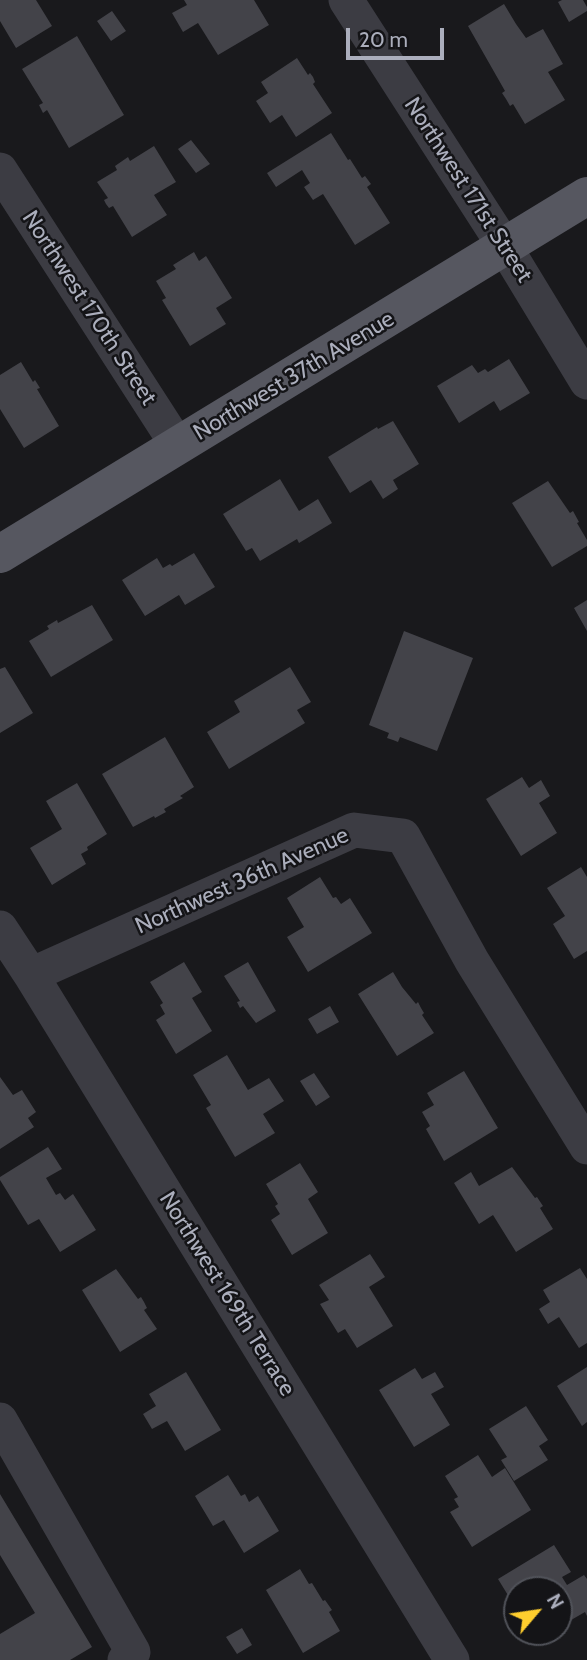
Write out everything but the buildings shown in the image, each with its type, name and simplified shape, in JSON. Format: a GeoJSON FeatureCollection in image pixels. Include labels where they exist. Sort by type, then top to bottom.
{"type":"FeatureCollection","features":[{"type":"Feature","properties":{"kind":"main road","name":"Northwest 37th Avenue"},"geometry":{"type":"LineString","coordinates":[[0,554],[587,196]]}},
{"type":"Feature","properties":{"kind":"street","name":"Northwest 171st Street"},"geometry":{"type":"LineString","coordinates":[[345,0],[505,247],[587,382]]}},
{"type":"Feature","properties":{"kind":"street","name":"Northwest 170th Street"},"geometry":{"type":"LineString","coordinates":[[0,170],[178,446]]}},
{"type":"Feature","properties":{"kind":"street","name":"Northwest 36th Avenue"},"geometry":{"type":"LineString","coordinates":[[31,975],[354,830],[403,836],[472,961],[587,1147]]}},
{"type":"Feature","properties":{"kind":"street","name":"Northwest 169th Terrace"},"geometry":{"type":"LineString","coordinates":[[0,928],[452,1660]]}},
{"type":"Feature","properties":{"kind":"street"},"geometry":{"type":"LineString","coordinates":[[0,1420],[129,1656]]}}]}
